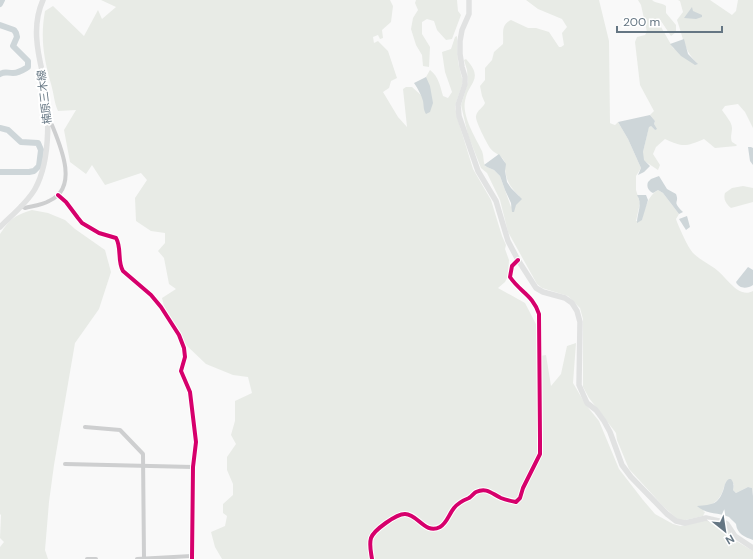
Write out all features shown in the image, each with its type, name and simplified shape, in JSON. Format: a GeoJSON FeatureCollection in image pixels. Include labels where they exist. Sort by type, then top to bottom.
{"type":"FeatureCollection","features":[{"type":"Feature","properties":{"kind":"main road","name":"楠原三木線"},"geometry":{"type":"LineString","coordinates":[[0,227],[21,206],[35,189],[42,173],[48,125],[46,89],[38,54],[36,27],[40,5],[43,0]]}},
{"type":"Feature","properties":{"kind":"main road"},"geometry":{"type":"LineString","coordinates":[[469,0],[469,14],[462,30],[460,41],[460,54],[465,76],[465,84],[458,104],[459,116],[478,171],[496,201],[508,242],[518,260],[536,288],[543,292],[565,298],[572,303],[577,311],[580,322],[578,386],[587,403],[596,410],[604,421],[610,432],[622,465],[631,478],[667,514],[676,521],[685,523],[706,518],[723,522],[727,524],[735,536],[753,548]]}},
{"type":"Feature","properties":{"kind":"street"},"geometry":{"type":"LineString","coordinates":[[21,206],[25,208],[49,201],[58,195],[64,184],[66,168],[64,158],[52,125],[48,125]]}},
{"type":"Feature","properties":{"kind":"street"},"geometry":{"type":"LineString","coordinates":[[58,195],[66,202],[82,222],[99,233],[116,238],[119,243],[120,266],[123,271],[151,295],[161,307],[179,335],[184,348],[185,357],[181,371],[190,392],[196,442],[193,467],[192,558],[137,559]]}},
{"type":"Feature","properties":{"kind":"street"},"geometry":{"type":"LineString","coordinates":[[372,559],[370,546],[371,537],[391,518],[398,515],[406,513],[425,526],[433,529],[440,527],[454,508],[476,492],[485,490],[490,491],[502,498],[516,502],[520,498],[523,488],[540,454],[539,314],[533,300],[513,282],[510,277],[512,266],[518,260]]}},
{"type":"Feature","properties":{"kind":"street"},"geometry":{"type":"LineString","coordinates":[[85,427],[120,430],[143,454],[144,558]]}},
{"type":"Feature","properties":{"kind":"street"},"geometry":{"type":"LineString","coordinates":[[65,464],[193,467]]}},
{"type":"Feature","properties":{"kind":"street"},"geometry":{"type":"LineString","coordinates":[[87,559],[96,559]]}},
{"type":"Feature","properties":{"kind":"shaded area"},"geometry":{"type":"Polygon","coordinates":[[[101,0],[390,0],[393,6],[391,22],[382,30],[383,38],[380,39],[378,35],[373,37],[374,43],[378,41],[388,51],[397,78],[391,81],[389,88],[383,92],[398,117],[407,127],[403,89],[406,87],[412,87],[421,95],[426,77],[430,70],[440,85],[443,96],[448,98],[452,92],[445,72],[442,52],[451,49],[455,37],[457,36],[458,62],[463,82],[455,106],[457,117],[473,169],[491,200],[506,245],[505,249],[509,260],[508,276],[505,282],[498,288],[525,303],[538,328],[540,356],[546,355],[551,386],[561,374],[567,346],[576,343],[573,383],[586,405],[599,421],[619,469],[643,500],[655,514],[673,524],[680,526],[707,520],[721,524],[727,528],[738,542],[753,551],[753,559],[222,559],[215,547],[211,532],[225,526],[227,516],[223,513],[223,504],[233,495],[233,484],[227,470],[227,457],[236,444],[231,435],[235,421],[235,401],[252,393],[248,377],[233,375],[206,364],[185,344],[164,306],[162,298],[176,289],[169,284],[164,258],[158,251],[165,243],[165,233],[151,231],[136,221],[135,198],[147,180],[141,173],[105,185],[92,165],[86,174],[70,162],[64,130],[76,110],[58,111],[46,66],[43,39],[45,11],[53,6],[84,36],[98,10],[102,19],[116,7],[101,0]]]}},
{"type":"Feature","properties":{"kind":"shaded area"},"geometry":{"type":"Polygon","coordinates":[[[416,0],[457,0],[458,11],[461,15],[452,39],[446,40],[437,30],[434,21],[427,19],[422,22],[422,34],[430,47],[429,67],[423,66],[422,55],[416,45],[411,29],[413,18],[418,10],[415,3],[416,0]]]}},
{"type":"Feature","properties":{"kind":"shaded area"},"geometry":{"type":"Polygon","coordinates":[[[526,0],[599,0],[609,41],[610,123],[615,125],[618,122],[628,139],[641,168],[636,176],[636,190],[640,203],[636,221],[642,220],[645,207],[649,199],[658,190],[663,193],[679,214],[676,219],[677,222],[693,253],[712,266],[738,290],[748,293],[753,291],[753,496],[752,488],[748,487],[736,493],[733,490],[734,484],[726,481],[720,496],[716,502],[703,511],[705,512],[703,516],[681,521],[677,519],[629,469],[617,440],[616,433],[589,398],[583,387],[583,319],[580,308],[568,296],[542,288],[537,284],[508,232],[500,200],[487,173],[481,168],[468,135],[461,105],[468,82],[464,60],[466,59],[472,66],[475,77],[465,101],[467,120],[482,151],[485,166],[494,170],[500,176],[511,207],[519,196],[508,181],[504,160],[490,148],[476,119],[478,112],[485,103],[480,86],[485,80],[485,68],[492,60],[494,52],[503,44],[505,24],[511,20],[528,28],[536,28],[549,32],[559,47],[564,45],[562,33],[567,27],[562,19],[538,9],[526,0]]]}},
{"type":"Feature","properties":{"kind":"shaded area"},"geometry":{"type":"Polygon","coordinates":[[[638,0],[652,0],[666,6],[666,13],[676,25],[676,32],[671,36],[659,18],[657,20],[673,48],[697,63],[689,53],[677,20],[683,12],[680,1],[678,0],[710,0],[732,15],[736,11],[738,0],[753,0],[753,128],[745,112],[738,104],[725,106],[722,110],[731,123],[731,140],[737,145],[736,146],[715,148],[704,139],[688,145],[680,145],[665,139],[656,147],[653,154],[660,165],[658,170],[643,160],[643,152],[649,126],[655,130],[655,121],[650,115],[654,111],[640,85],[635,42],[637,37],[645,35],[647,32],[641,5],[638,0]]]}},
{"type":"Feature","properties":{"kind":"shaded area"},"geometry":{"type":"Polygon","coordinates":[[[692,7],[693,11],[702,15],[702,17],[696,19],[684,18],[692,7]]]}},
{"type":"Feature","properties":{"kind":"shaded area"},"geometry":{"type":"Polygon","coordinates":[[[684,39],[688,54],[698,64],[695,65],[681,56],[670,44],[684,39]]]}},
{"type":"Feature","properties":{"kind":"shaded area"},"geometry":{"type":"Polygon","coordinates":[[[426,77],[430,86],[433,103],[430,112],[426,114],[423,101],[414,83],[426,77]]]}},
{"type":"Feature","properties":{"kind":"shaded area"},"geometry":{"type":"Polygon","coordinates":[[[650,115],[655,121],[654,124],[657,129],[655,130],[651,126],[649,127],[643,152],[644,160],[650,166],[638,175],[641,168],[628,139],[618,122],[650,115]]]}},
{"type":"Feature","properties":{"kind":"shaded area"},"geometry":{"type":"Polygon","coordinates":[[[748,147],[753,148],[753,165],[750,161],[748,147]]]}},
{"type":"Feature","properties":{"kind":"shaded area"},"geometry":{"type":"Polygon","coordinates":[[[499,154],[506,164],[505,171],[507,182],[522,199],[516,205],[514,212],[512,212],[511,203],[500,176],[494,170],[484,165],[499,154]]]}},
{"type":"Feature","properties":{"kind":"shaded area"},"geometry":{"type":"Polygon","coordinates":[[[659,176],[667,189],[676,194],[677,204],[683,212],[679,214],[663,193],[658,190],[653,193],[649,190],[647,186],[648,182],[659,176]]]}},
{"type":"Feature","properties":{"kind":"shaded area"},"geometry":{"type":"Polygon","coordinates":[[[743,186],[753,188],[753,202],[731,208],[725,201],[725,193],[732,188],[743,186]]]}},
{"type":"Feature","properties":{"kind":"shaded area"},"geometry":{"type":"Polygon","coordinates":[[[637,195],[646,195],[648,200],[642,220],[637,223],[640,202],[637,195]]]}},
{"type":"Feature","properties":{"kind":"shaded area"},"geometry":{"type":"Polygon","coordinates":[[[32,210],[48,213],[65,220],[105,250],[111,272],[99,309],[75,343],[49,502],[45,550],[48,559],[0,559],[0,547],[4,542],[0,538],[0,234],[13,218],[32,210]]]}},
{"type":"Feature","properties":{"kind":"shaded area"},"geometry":{"type":"Polygon","coordinates":[[[687,216],[690,227],[686,230],[679,219],[687,216]]]}},
{"type":"Feature","properties":{"kind":"shaded area"},"geometry":{"type":"Polygon","coordinates":[[[748,267],[753,270],[753,285],[746,288],[741,287],[736,282],[748,267]]]}},
{"type":"Feature","properties":{"kind":"shaded area"},"geometry":{"type":"Polygon","coordinates":[[[729,479],[733,482],[733,490],[736,493],[748,487],[752,488],[753,540],[740,533],[736,524],[729,517],[705,511],[697,506],[715,503],[722,493],[725,483],[729,479]]]}},
{"type":"Feature","properties":{"kind":"waterway"},"geometry":{"type":"LineString","coordinates":[[0,4],[2,0]]}},
{"type":"Feature","properties":{"kind":"waterway"},"geometry":{"type":"LineString","coordinates":[[0,25],[14,30],[17,37],[13,46],[28,61],[28,67],[21,71],[15,73],[5,72],[0,74]]}},
{"type":"Feature","properties":{"kind":"waterway"},"geometry":{"type":"LineString","coordinates":[[0,128],[8,130],[21,142],[38,143],[41,150],[39,166],[34,171],[0,172]]}},
{"type":"Feature","properties":{"kind":"cycle path"},"geometry":{"type":"LineString","coordinates":[[58,195],[66,202],[82,223],[99,233],[116,238],[119,246],[120,263],[123,271],[151,295],[161,307],[179,335],[184,348],[185,357],[181,371],[190,392],[196,442],[193,467],[192,559]]}},
{"type":"Feature","properties":{"kind":"cycle path"},"geometry":{"type":"LineString","coordinates":[[372,559],[370,546],[371,538],[391,519],[405,514],[410,515],[426,526],[435,529],[444,523],[457,505],[476,492],[483,490],[501,498],[516,502],[520,498],[523,488],[540,454],[539,314],[530,298],[510,277],[512,266],[518,260]]}}]}
